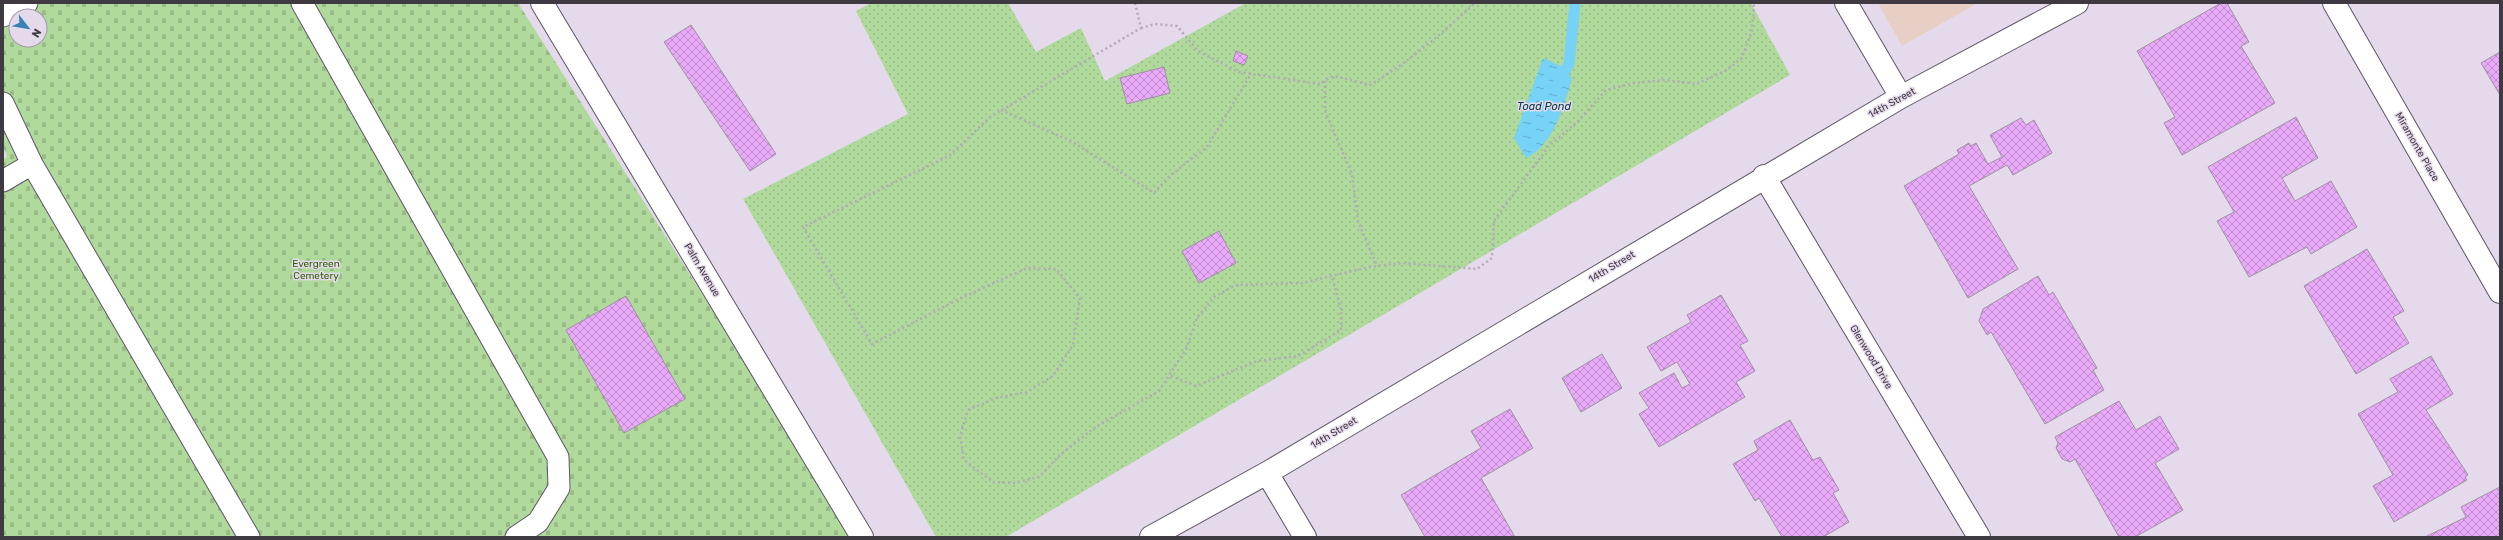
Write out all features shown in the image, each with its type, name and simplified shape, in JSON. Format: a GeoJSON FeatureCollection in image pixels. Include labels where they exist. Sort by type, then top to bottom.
{"type":"FeatureCollection","features":[{"type":"Feature","properties":{"kind":"street","name":"Palm Avenue"},"geometry":{"type":"LineString","coordinates":[[542,3],[862,537]]}},
{"type":"Feature","properties":{"kind":"street"},"geometry":{"type":"LineString","coordinates":[[1846,3],[1901,97]]}},
{"type":"Feature","properties":{"kind":"street","name":"14th Street"},"geometry":{"type":"LineString","coordinates":[[1151,537],[1267,473],[1764,176],[1901,97],[2077,3]]}},
{"type":"Feature","properties":{"kind":"street","name":"Miramonte Place"},"geometry":{"type":"LineString","coordinates":[[2334,3],[2500,292]]}},
{"type":"Feature","properties":{"kind":"street","name":"Glenwood Drive"},"geometry":{"type":"LineString","coordinates":[[1764,176],[1979,537]]}},
{"type":"Feature","properties":{"kind":"street"},"geometry":{"type":"LineString","coordinates":[[1267,473],[1305,537]]}},
{"type":"Feature","properties":{"kind":"lane"},"geometry":{"type":"LineString","coordinates":[[3,16],[27,3]]}},
{"type":"Feature","properties":{"kind":"lane"},"geometry":{"type":"LineString","coordinates":[[302,3],[558,457],[559,488],[538,522],[516,537]]}},
{"type":"Feature","properties":{"kind":"lane"},"geometry":{"type":"LineString","coordinates":[[3,103],[32,164],[249,537]]}},
{"type":"Feature","properties":{"kind":"lane"},"geometry":{"type":"LineString","coordinates":[[3,181],[32,164]]}},
{"type":"Feature","properties":{"kind":"path"},"geometry":{"type":"LineString","coordinates":[[1135,3],[1141,28]]}},
{"type":"Feature","properties":{"kind":"path"},"geometry":{"type":"LineString","coordinates":[[1475,3],[1438,37],[1397,69],[1370,85],[1334,76],[1320,84],[1239,72],[1198,51],[1177,26],[1155,24],[1141,28],[990,117],[949,156],[803,227],[872,344],[961,298],[1026,268],[1056,268],[1080,298],[1073,345],[1053,376],[1027,392],[996,398],[968,410],[960,436],[964,460],[993,482],[1014,483],[1039,477],[1060,455],[1094,428],[1160,391],[1171,376],[1186,349],[1197,318],[1214,297],[1236,285],[1302,283],[1377,266],[1402,263],[1477,269],[1492,258],[1494,222],[1548,147],[1578,121],[1606,90],[1634,83],[1666,80],[1696,84],[1727,70],[1742,58],[1752,30],[1754,3]]}},
{"type":"Feature","properties":{"kind":"path"},"geometry":{"type":"LineString","coordinates":[[1001,110],[1071,141],[1154,193],[1167,178],[1207,146],[1251,74]]}},
{"type":"Feature","properties":{"kind":"path"},"geometry":{"type":"LineString","coordinates":[[1325,81],[1325,111],[1352,174],[1358,220],[1377,266]]}},
{"type":"Feature","properties":{"kind":"path"},"geometry":{"type":"LineString","coordinates":[[1171,376],[1196,386],[1257,361],[1298,356],[1341,330],[1341,308],[1332,276]]}},
{"type":"Feature","properties":{"kind":"shaded area"},"geometry":{"type":"Polygon","coordinates":[[[1878,3],[1978,3],[1902,46],[1878,3]]]}},
{"type":"Feature","properties":{"kind":"green space","name":"Evergreen Cemetery"},"geometry":{"type":"Polygon","coordinates":[[[6,3],[518,3],[856,537],[3,537],[3,159],[7,157],[3,146],[3,5],[6,3]]]}},
{"type":"Feature","properties":{"kind":"green space"},"geometry":{"type":"Polygon","coordinates":[[[871,3],[1008,3],[1036,52],[1081,28],[1105,81],[1246,3],[1751,3],[1790,75],[1006,537],[936,537],[743,199],[908,114],[856,11],[871,3]]]}},
{"type":"Feature","properties":{"kind":"water","name":"Toad Pond"},"geometry":{"type":"Polygon","coordinates":[[[1543,58],[1559,65],[1572,78],[1566,100],[1551,134],[1544,144],[1526,158],[1514,138],[1543,58]]]}},
{"type":"Feature","properties":{"kind":"building"},"geometry":{"type":"Polygon","coordinates":[[[2221,3],[2227,3],[2249,42],[2241,46],[2275,103],[2182,155],[2164,123],[2175,117],[2137,51],[2221,3]]]}},
{"type":"Feature","properties":{"kind":"building"},"geometry":{"type":"Polygon","coordinates":[[[691,25],[776,154],[750,171],[664,42],[691,25]]]}},
{"type":"Feature","properties":{"kind":"building"},"geometry":{"type":"Polygon","coordinates":[[[1236,51],[1248,56],[1244,65],[1233,61],[1236,51]]]}},
{"type":"Feature","properties":{"kind":"building"},"geometry":{"type":"Polygon","coordinates":[[[2500,52],[2500,95],[2481,63],[2500,52]]]}},
{"type":"Feature","properties":{"kind":"building"},"geometry":{"type":"Polygon","coordinates":[[[1164,67],[1170,93],[1127,104],[1120,78],[1164,67]]]}},
{"type":"Feature","properties":{"kind":"building"},"geometry":{"type":"Polygon","coordinates":[[[2296,117],[2318,158],[2282,178],[2295,201],[2331,181],[2357,227],[2311,254],[2307,247],[2249,277],[2217,221],[2234,212],[2208,167],[2296,117]]]}},
{"type":"Feature","properties":{"kind":"building"},"geometry":{"type":"Polygon","coordinates":[[[2021,118],[2026,125],[2034,120],[2052,153],[2013,175],[2007,165],[1969,186],[2018,269],[1968,298],[1904,186],[1959,154],[1957,150],[1969,143],[1971,146],[1976,143],[1988,164],[2002,157],[1990,135],[2021,118]]]}},
{"type":"Feature","properties":{"kind":"building"},"geometry":{"type":"Polygon","coordinates":[[[1219,231],[1236,263],[1199,283],[1182,251],[1219,231]]]}},
{"type":"Feature","properties":{"kind":"building"},"geometry":{"type":"Polygon","coordinates":[[[2367,249],[2404,311],[2393,317],[2409,343],[2356,374],[2304,286],[2367,249]]]}},
{"type":"Feature","properties":{"kind":"building"},"geometry":{"type":"Polygon","coordinates":[[[2038,276],[2049,295],[2053,292],[2097,368],[2093,370],[2104,390],[2045,424],[1991,332],[1987,335],[1979,321],[1983,309],[2038,276]]]}},
{"type":"Feature","properties":{"kind":"building"},"geometry":{"type":"Polygon","coordinates":[[[1721,295],[1748,341],[1740,345],[1755,371],[1736,382],[1745,397],[1659,447],[1639,414],[1649,408],[1639,393],[1674,373],[1682,388],[1690,384],[1677,362],[1661,371],[1647,347],[1691,322],[1687,315],[1721,295]]]}},
{"type":"Feature","properties":{"kind":"building"},"geometry":{"type":"Polygon","coordinates":[[[626,296],[685,399],[624,433],[566,330],[626,296]]]}},
{"type":"Feature","properties":{"kind":"building"},"geometry":{"type":"Polygon","coordinates":[[[1602,354],[1622,388],[1581,412],[1562,378],[1602,354]]]}},
{"type":"Feature","properties":{"kind":"building"},"geometry":{"type":"Polygon","coordinates":[[[2431,356],[2453,394],[2426,410],[2468,475],[2465,477],[2467,480],[2394,522],[2373,486],[2393,475],[2358,414],[2398,392],[2390,379],[2431,356]]]}},
{"type":"Feature","properties":{"kind":"building"},"geometry":{"type":"Polygon","coordinates":[[[2119,401],[2136,430],[2160,416],[2179,449],[2155,463],[2183,510],[2135,537],[2119,537],[2075,459],[2070,462],[2062,459],[2056,448],[2058,443],[2055,437],[2119,401]]]}},
{"type":"Feature","properties":{"kind":"building"},"geometry":{"type":"Polygon","coordinates":[[[1510,409],[1533,448],[1481,478],[1515,537],[1425,537],[1401,495],[1481,448],[1471,431],[1510,409]]]}},
{"type":"Feature","properties":{"kind":"building"},"geometry":{"type":"Polygon","coordinates":[[[1790,420],[1813,460],[1820,457],[1839,490],[1833,493],[1849,522],[1823,537],[1782,537],[1759,498],[1755,501],[1733,464],[1758,450],[1754,441],[1790,420]]]}},
{"type":"Feature","properties":{"kind":"building"},"geometry":{"type":"Polygon","coordinates":[[[2500,487],[2500,537],[2425,537],[2466,517],[2461,507],[2500,487]]]}},
{"type":"Feature","properties":{"kind":"waterway"},"geometry":{"type":"LineString","coordinates":[[1558,83],[1569,64],[1575,3]]}}]}
